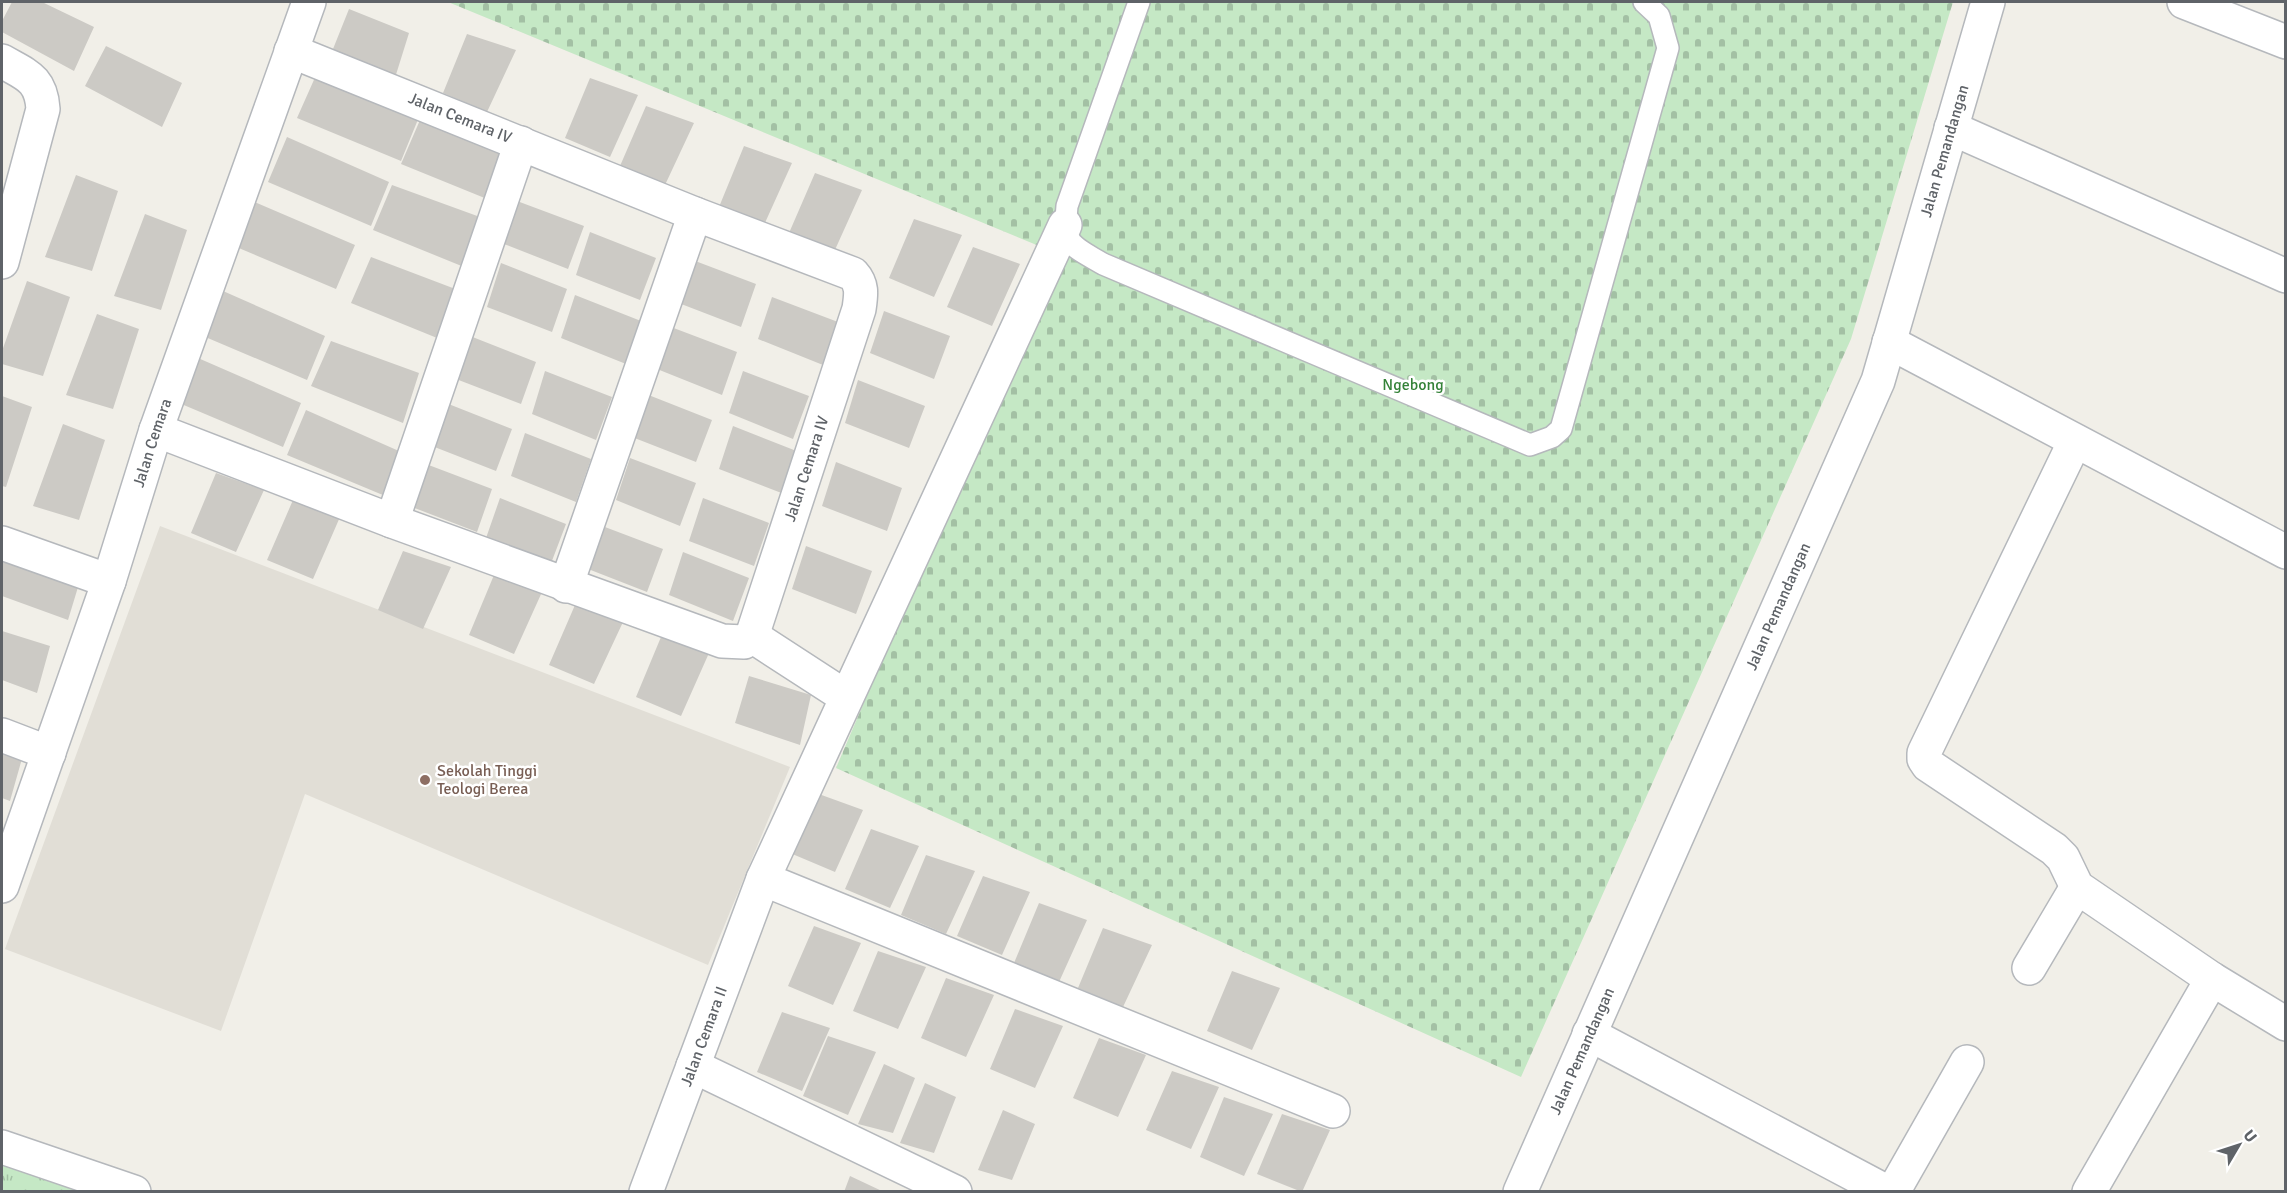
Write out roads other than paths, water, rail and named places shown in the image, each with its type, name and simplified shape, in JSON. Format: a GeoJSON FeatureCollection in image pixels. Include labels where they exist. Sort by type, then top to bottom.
{"type":"FeatureCollection","features":[{"type":"Feature","properties":{"kind":"street","name":"Jalan Cemara"},"geometry":{"type":"LineString","coordinates":[[2,886],[109,581],[156,430],[309,2]]}},
{"type":"Feature","properties":{"kind":"street","name":"Jalan Pemandangan"},"geometry":{"type":"LineString","coordinates":[[1520,1191],[1878,381],[1988,2]]}},
{"type":"Feature","properties":{"kind":"street"},"geometry":{"type":"LineString","coordinates":[[2184,2],[2286,42]]}},
{"type":"Feature","properties":{"kind":"street","name":"Jalan Cemara IV"},"geometry":{"type":"LineString","coordinates":[[291,51],[695,214],[853,274],[858,280],[861,288],[859,309],[752,636]]}},
{"type":"Feature","properties":{"kind":"street"},"geometry":{"type":"LineString","coordinates":[[2,62],[34,81],[42,93],[43,109],[2,262]]}},
{"type":"Feature","properties":{"kind":"street"},"geometry":{"type":"LineString","coordinates":[[1951,128],[2286,276]]}},
{"type":"Feature","properties":{"kind":"street"},"geometry":{"type":"LineString","coordinates":[[392,521],[521,143]]}},
{"type":"Feature","properties":{"kind":"street"},"geometry":{"type":"LineString","coordinates":[[566,586],[695,214]]}},
{"type":"Feature","properties":{"kind":"street","name":"Jalan Cemara II"},"geometry":{"type":"LineString","coordinates":[[646,1191],[763,879],[1065,225]]}},
{"type":"Feature","properties":{"kind":"street"},"geometry":{"type":"LineString","coordinates":[[1888,342],[2286,552]]}},
{"type":"Feature","properties":{"kind":"street"},"geometry":{"type":"LineString","coordinates":[[156,430],[566,586],[722,641],[744,642],[752,636],[846,697]]}},
{"type":"Feature","properties":{"kind":"street"},"geometry":{"type":"LineString","coordinates":[[2075,441],[1924,753],[1924,759],[1928,765],[2054,849],[2063,858],[2077,887],[2212,979],[2286,1024]]}},
{"type":"Feature","properties":{"kind":"street"},"geometry":{"type":"LineString","coordinates":[[2,543],[109,581]]}},
{"type":"Feature","properties":{"kind":"street"},"geometry":{"type":"LineString","coordinates":[[2,735],[49,753]]}},
{"type":"Feature","properties":{"kind":"street"},"geometry":{"type":"LineString","coordinates":[[763,879],[1333,1111]]}},
{"type":"Feature","properties":{"kind":"street"},"geometry":{"type":"LineString","coordinates":[[2029,968],[2077,887]]}},
{"type":"Feature","properties":{"kind":"street"},"geometry":{"type":"LineString","coordinates":[[2089,1191],[2212,979]]}},
{"type":"Feature","properties":{"kind":"street"},"geometry":{"type":"LineString","coordinates":[[1589,1034],[1887,1191]]}},
{"type":"Feature","properties":{"kind":"street"},"geometry":{"type":"LineString","coordinates":[[1893,1191],[1967,1062]]}},
{"type":"Feature","properties":{"kind":"street"},"geometry":{"type":"LineString","coordinates":[[693,1066],[955,1191]]}},
{"type":"Feature","properties":{"kind":"street"},"geometry":{"type":"LineString","coordinates":[[2,1147],[134,1191]]}},
{"type":"Feature","properties":{"kind":"lane"},"geometry":{"type":"LineString","coordinates":[[1139,2],[1067,206],[1066,235],[1071,243],[1103,264],[1530,446],[1544,441],[1561,429],[1668,48],[1659,16],[1644,2]]}},
{"type":"Feature","properties":{"kind":"place","name":"Sekolah Tinggi Teologi Berea"},"geometry":{"type":"Point","coordinates":[425,780]}},
{"type":"Feature","properties":{"kind":"park label","name":"Ngebong"},"geometry":{"type":"Point","coordinates":[1413,385]}}]}
